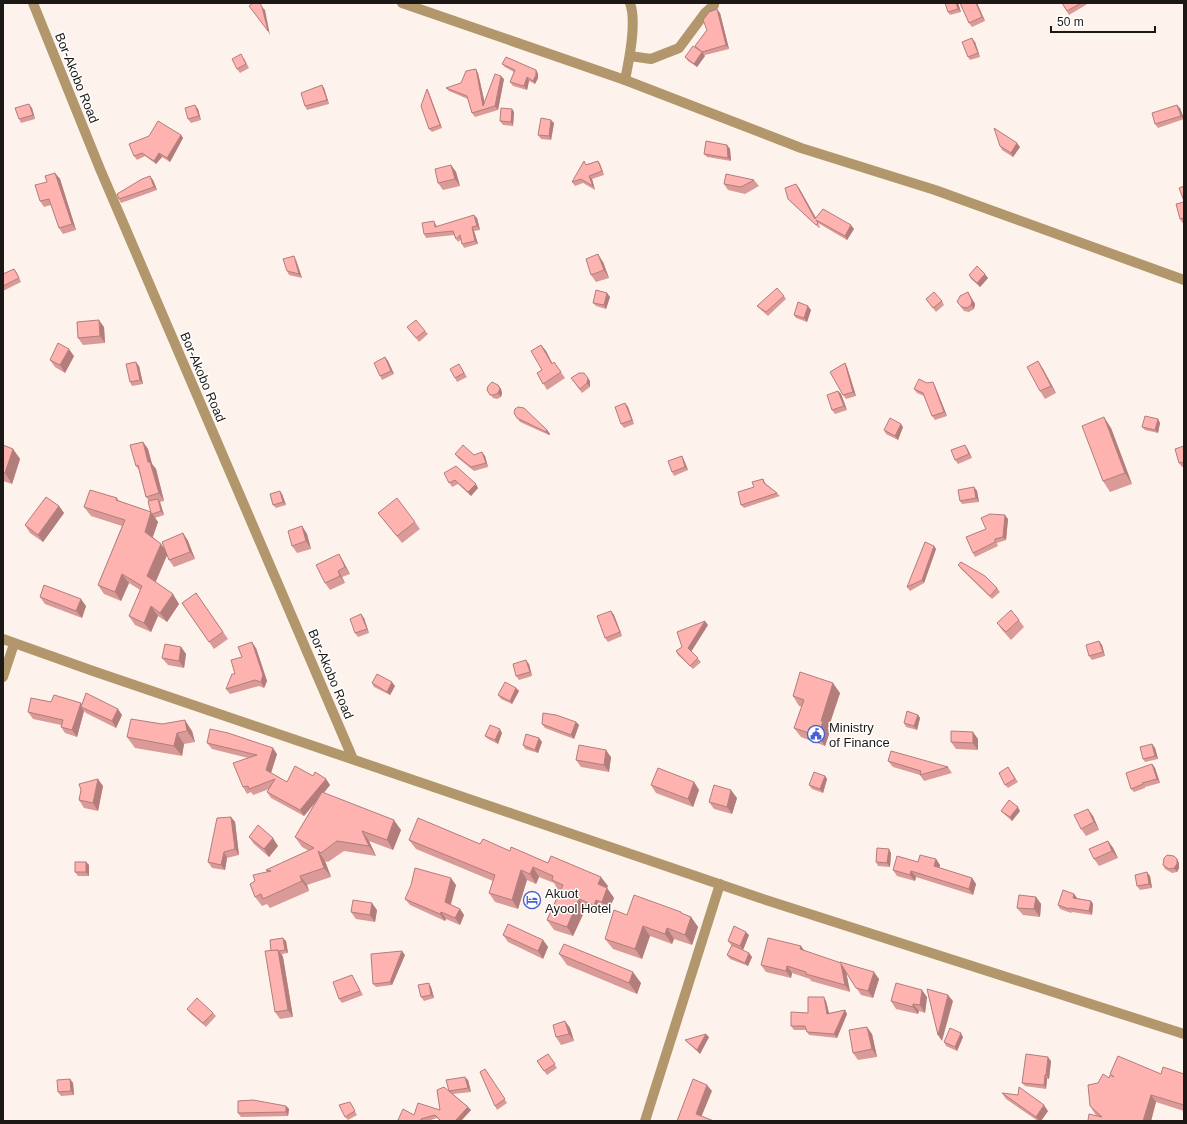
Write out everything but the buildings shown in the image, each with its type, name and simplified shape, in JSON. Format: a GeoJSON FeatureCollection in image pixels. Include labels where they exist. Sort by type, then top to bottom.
{"type":"FeatureCollection","features":[{"type":"Feature","properties":{"kind":"street","name":"Bor-Akobo Road"},"geometry":{"type":"LineString","coordinates":[[33,3],[100,169],[353,759]]}},
{"type":"Feature","properties":{"kind":"street"},"geometry":{"type":"LineString","coordinates":[[402,3],[625,80],[801,148],[935,190],[1184,280]]}},
{"type":"Feature","properties":{"kind":"street"},"geometry":{"type":"LineString","coordinates":[[625,80],[630,56],[633,11],[630,3]]}},
{"type":"Feature","properties":{"kind":"street"},"geometry":{"type":"LineString","coordinates":[[630,56],[651,58],[679,48],[705,13],[714,5],[714,3]]}},
{"type":"Feature","properties":{"kind":"street"},"geometry":{"type":"LineString","coordinates":[[3,639],[720,884],[1184,1034]]}},
{"type":"Feature","properties":{"kind":"street"},"geometry":{"type":"LineString","coordinates":[[3,677],[14,644]]}},
{"type":"Feature","properties":{"kind":"street"},"geometry":{"type":"LineString","coordinates":[[646,1121],[720,884]]}},
{"type":"Feature","properties":{"kind":"place","name":"Ministry of Finance"},"geometry":{"type":"Point","coordinates":[816,734]}},
{"type":"Feature","properties":{"kind":"place","name":"Akuot Ayool Hotel"},"geometry":{"type":"Point","coordinates":[532,900]}}]}
